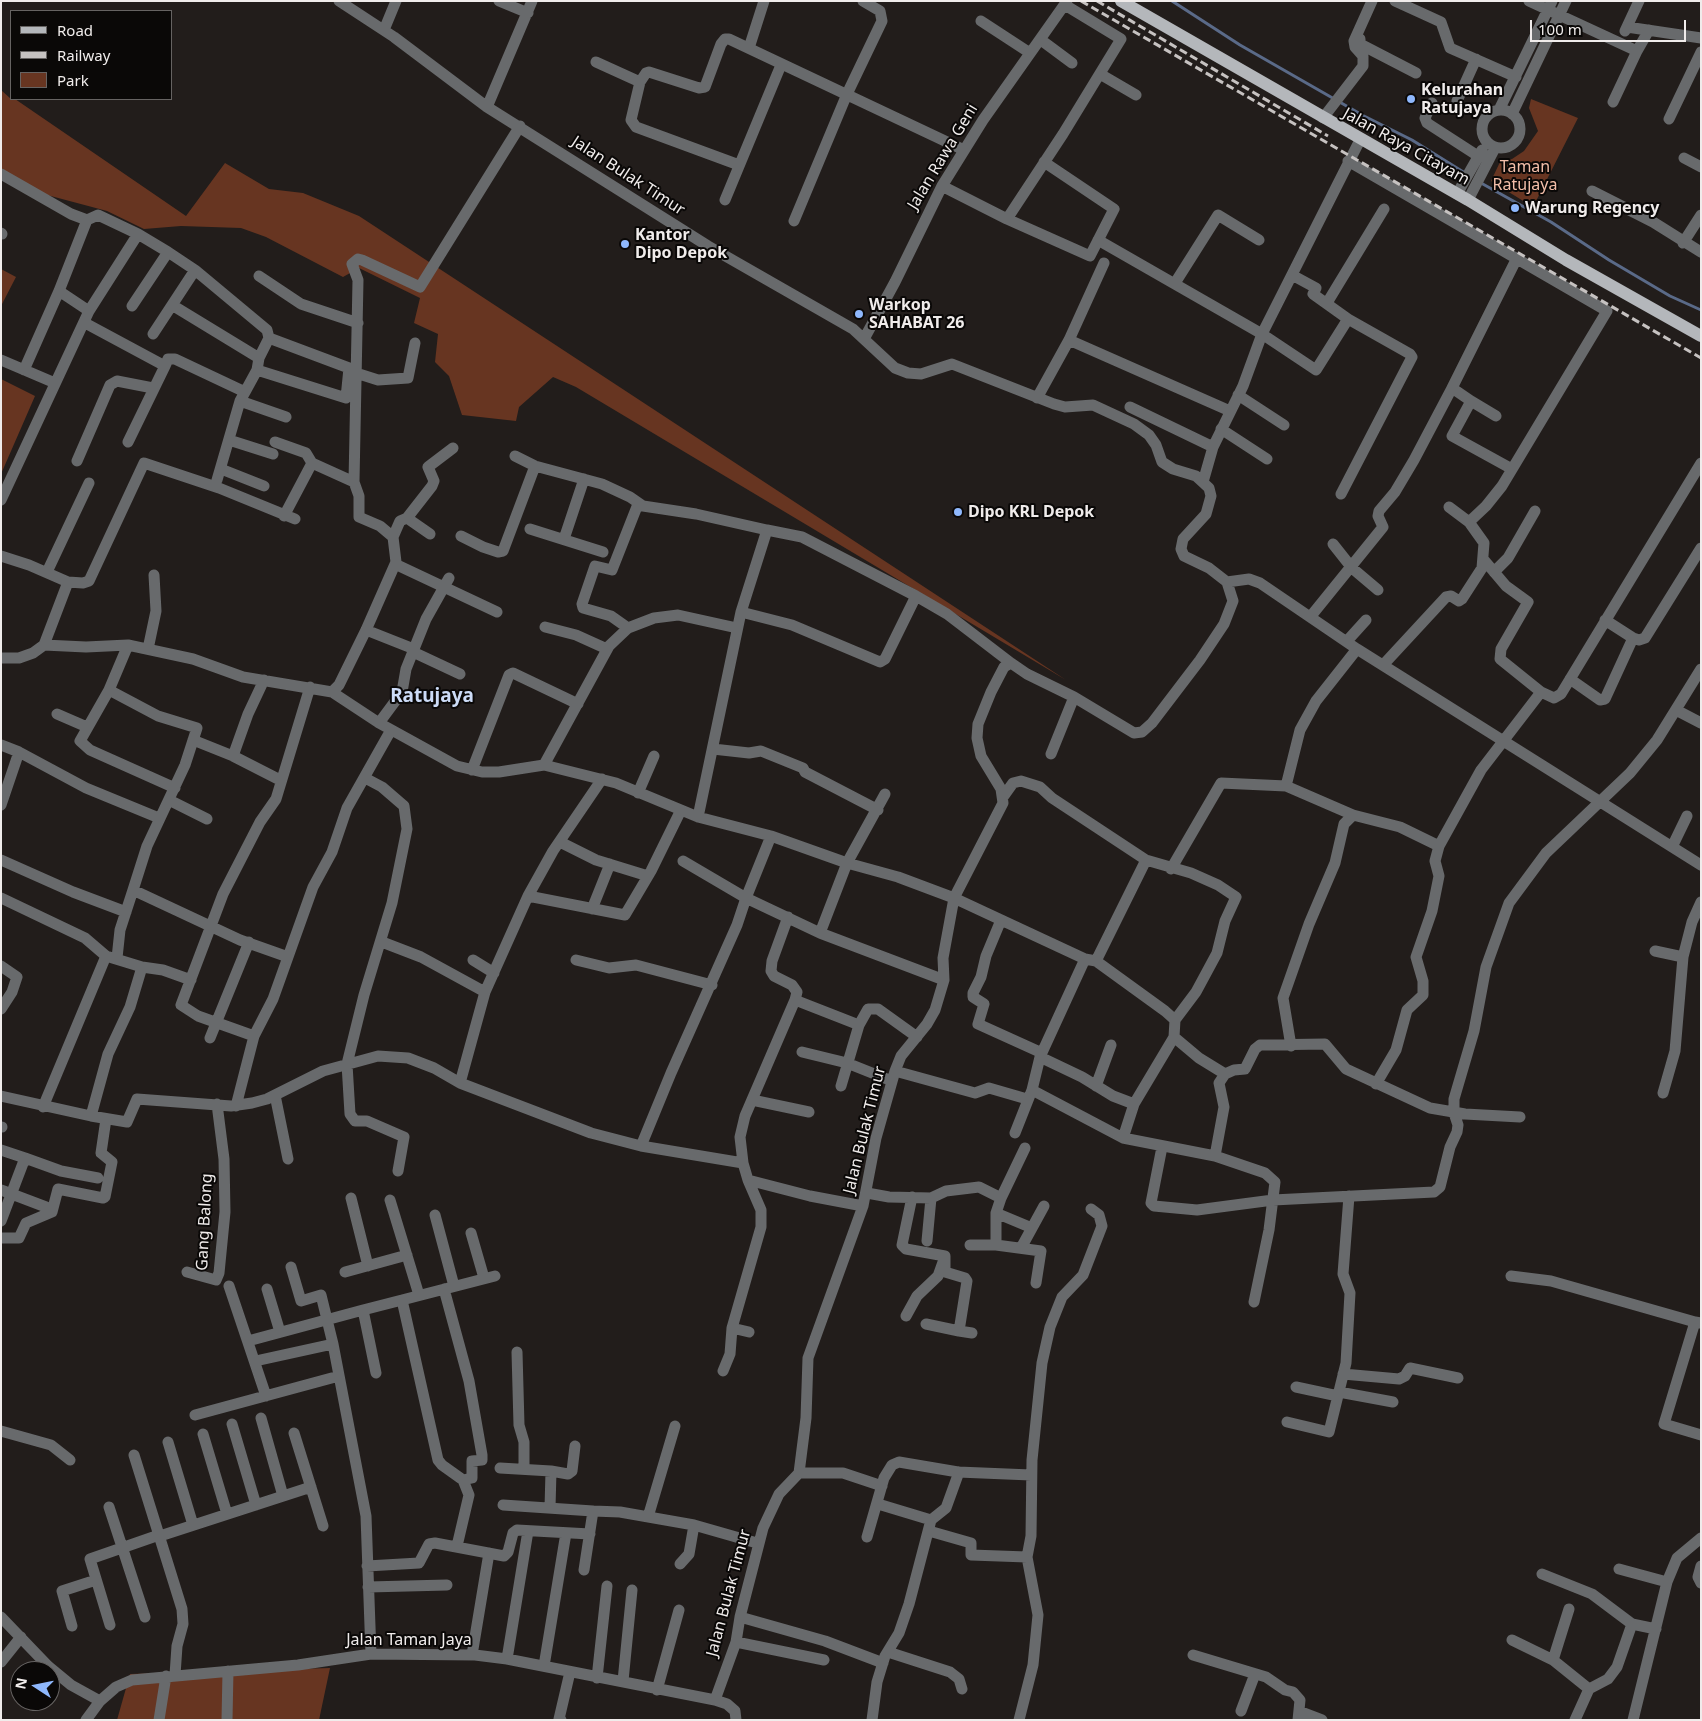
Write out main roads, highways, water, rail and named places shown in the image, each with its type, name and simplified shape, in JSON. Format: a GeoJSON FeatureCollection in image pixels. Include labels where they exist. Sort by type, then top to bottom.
{"type":"FeatureCollection","features":[{"type":"Feature","properties":{"kind":"main road","name":"Jalan Raya Citayam"},"geometry":{"type":"LineString","coordinates":[[1121,1],[1360,140],[1471,196],[1566,260],[1701,336]]}},
{"type":"Feature","properties":{"kind":"waterway"},"geometry":{"type":"LineString","coordinates":[[1172,1],[1240,45],[1364,116],[1412,140],[1465,173]]}},
{"type":"Feature","properties":{"kind":"waterway"},"geometry":{"type":"LineString","coordinates":[[1481,183],[1551,222],[1609,260],[1670,296],[1701,310]]}},
{"type":"Feature","properties":{"kind":"railway"},"geometry":{"type":"LineString","coordinates":[[1081,1],[1701,358]]}},
{"type":"Feature","properties":{"kind":"railway"},"geometry":{"type":"LineString","coordinates":[[1097,1],[1328,136]]}},
{"type":"Feature","properties":{"kind":"place","name":"Kelurahan Ratujaya"},"geometry":{"type":"Point","coordinates":[1411,99]}},
{"type":"Feature","properties":{"kind":"place","name":"Warung Regency"},"geometry":{"type":"Point","coordinates":[1515,208]}},
{"type":"Feature","properties":{"kind":"place","name":"Kantor Dipo Depok"},"geometry":{"type":"Point","coordinates":[625,244]}},
{"type":"Feature","properties":{"kind":"place","name":"Warkop SAHABAT 26"},"geometry":{"type":"Point","coordinates":[859,314]}},
{"type":"Feature","properties":{"kind":"place","name":"Dipo KRL Depok"},"geometry":{"type":"Point","coordinates":[958,512]}},
{"type":"Feature","properties":{"kind":"district","name":"Ratujaya"},"geometry":{"type":"Point","coordinates":[432,697]}},
{"type":"Feature","properties":{"kind":"park label","name":"Taman Ratujaya"},"geometry":{"type":"Point","coordinates":[1525,176]}}]}
